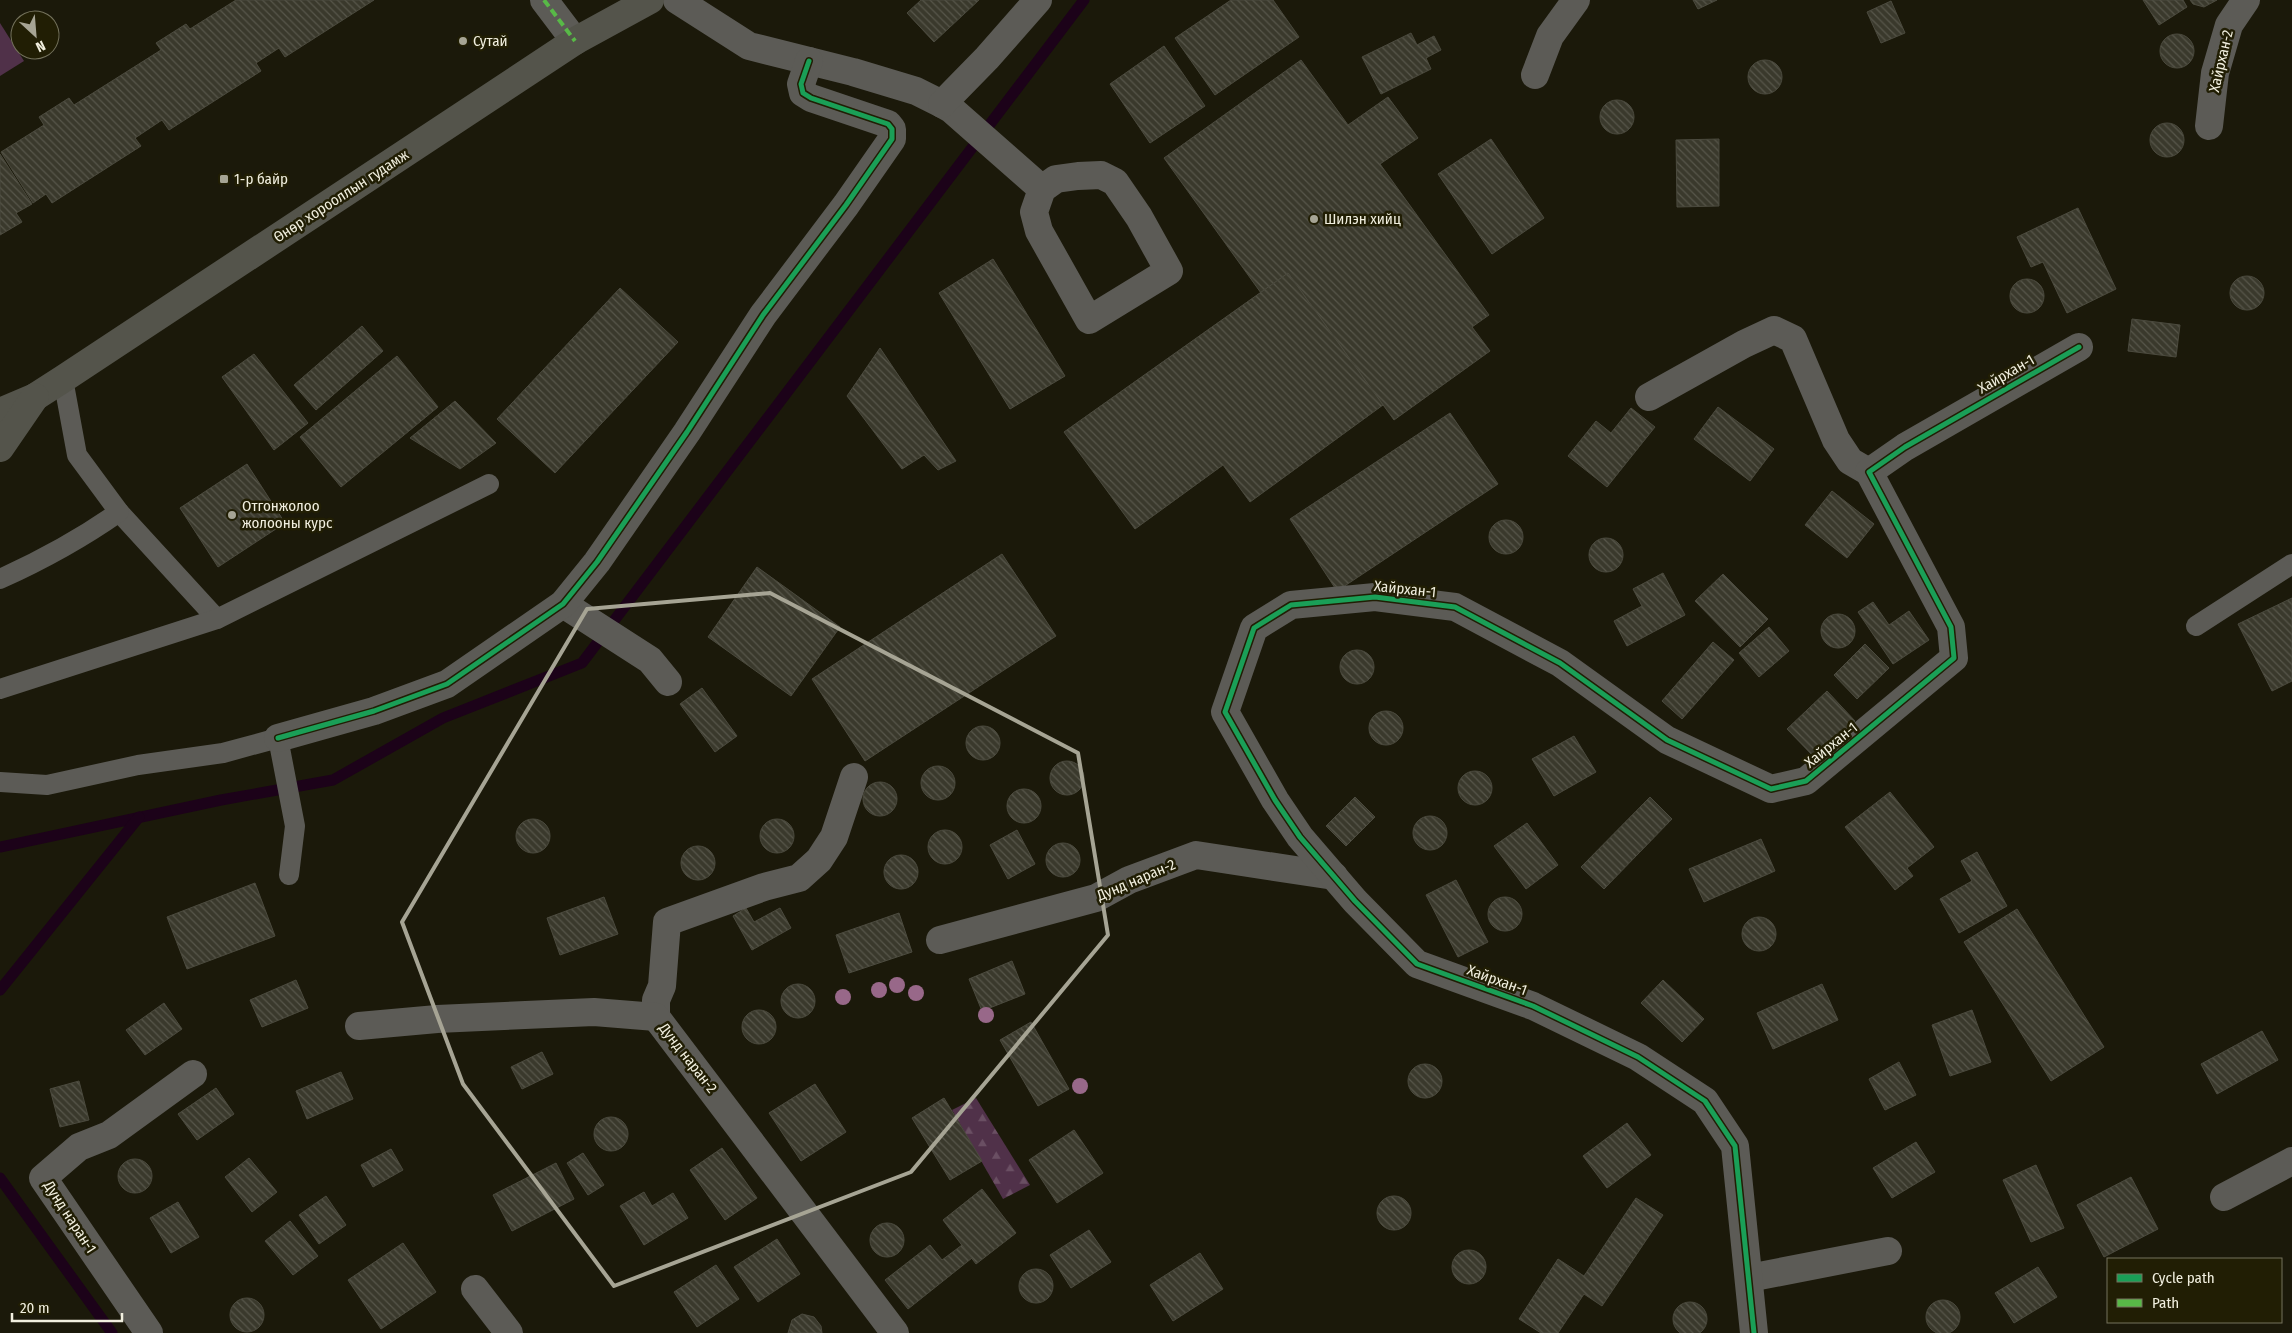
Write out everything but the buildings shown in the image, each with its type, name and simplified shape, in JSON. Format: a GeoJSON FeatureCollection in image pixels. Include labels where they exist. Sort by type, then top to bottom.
{"type":"FeatureCollection","features":[{"type":"Feature","properties":{"kind":"main road","name":"Өнөр хорооллын гудамж"},"geometry":{"type":"LineString","coordinates":[[0,412],[34,397],[63,379],[575,41],[650,0]]}},
{"type":"Feature","properties":{"kind":"main road"},"geometry":{"type":"LineString","coordinates":[[0,448],[34,397]]}},
{"type":"Feature","properties":{"kind":"street"},"geometry":{"type":"LineString","coordinates":[[544,0],[575,41]]}},
{"type":"Feature","properties":{"kind":"street"},"geometry":{"type":"LineString","coordinates":[[677,0],[749,46],[916,91],[946,106],[1042,189]]}},
{"type":"Feature","properties":{"kind":"street"},"geometry":{"type":"LineString","coordinates":[[946,106],[1038,0]]}},
{"type":"Feature","properties":{"kind":"street"},"geometry":{"type":"LineString","coordinates":[[1535,75],[1550,36],[1576,0]]}},
{"type":"Feature","properties":{"kind":"street","name":"Хайрхан-2"},"geometry":{"type":"LineString","coordinates":[[2209,126],[2215,73],[2229,25],[2246,0]]}},
{"type":"Feature","properties":{"kind":"street"},"geometry":{"type":"LineString","coordinates":[[280,745],[447,684],[563,604],[598,562],[687,432],[762,315],[846,205],[892,139],[892,129],[888,124],[811,98],[803,92],[801,84],[809,61]]}},
{"type":"Feature","properties":{"kind":"street"},"geometry":{"type":"LineString","coordinates":[[1102,175],[1115,182],[1139,216],[1169,271],[1089,320],[1039,231],[1034,212],[1042,189],[1056,179],[1078,176],[1102,175]]}},
{"type":"Feature","properties":{"kind":"street","name":"Хайрхан-1"},"geometry":{"type":"LineString","coordinates":[[1648,397],[1744,344],[1774,330],[1793,339],[1836,440],[1850,461],[1868,472],[1951,627],[1954,658],[1806,781],[1771,788],[1667,740],[1560,663],[1454,607],[1375,597],[1291,605],[1254,628],[1225,712],[1285,815],[1300,837],[1417,964],[1533,1006],[1638,1057],[1705,1101],[1736,1146],[1754,1333]]}},
{"type":"Feature","properties":{"kind":"street","name":"Хайрхан-1"},"geometry":{"type":"LineString","coordinates":[[1868,472],[1905,447],[2079,346]]}},
{"type":"Feature","properties":{"kind":"street"},"geometry":{"type":"LineString","coordinates":[[563,604],[650,660],[668,682]]}},
{"type":"Feature","properties":{"kind":"street","name":"Дунд наран-2"},"geometry":{"type":"LineString","coordinates":[[854,777],[834,837],[819,860],[798,878],[764,887],[668,922],[662,986],[656,1000],[656,1017],[895,1333]]}},
{"type":"Feature","properties":{"kind":"street","name":"Дунд наран-2"},"geometry":{"type":"LineString","coordinates":[[940,940],[1096,898],[1129,880],[1196,855],[1334,876]]}},
{"type":"Feature","properties":{"kind":"street"},"geometry":{"type":"LineString","coordinates":[[359,1026],[437,1019],[594,1012],[656,1017]]}},
{"type":"Feature","properties":{"kind":"street","name":"Дунд наран-1"},"geometry":{"type":"LineString","coordinates":[[149,1333],[43,1178],[80,1147],[108,1135],[193,1074]]}},
{"type":"Feature","properties":{"kind":"street"},"geometry":{"type":"LineString","coordinates":[[2224,1197],[2292,1160]]}},
{"type":"Feature","properties":{"kind":"street"},"geometry":{"type":"LineString","coordinates":[[1749,1278],[1888,1251]]}},
{"type":"Feature","properties":{"kind":"street"},"geometry":{"type":"LineString","coordinates":[[475,1289],[509,1333]]}},
{"type":"Feature","properties":{"kind":"lane"},"geometry":{"type":"LineString","coordinates":[[63,379],[77,455],[119,512],[217,619]]}},
{"type":"Feature","properties":{"kind":"lane"},"geometry":{"type":"LineString","coordinates":[[0,689],[217,619],[489,484]]}},
{"type":"Feature","properties":{"kind":"lane"},"geometry":{"type":"LineString","coordinates":[[0,579],[43,559],[96,529],[119,512]]}},
{"type":"Feature","properties":{"kind":"lane"},"geometry":{"type":"LineString","coordinates":[[2196,626],[2292,564]]}},
{"type":"Feature","properties":{"kind":"lane"},"geometry":{"type":"LineString","coordinates":[[0,782],[47,785],[138,765],[280,745],[295,826],[289,875]]}},
{"type":"Feature","properties":{"kind":"highlighted area"},"geometry":{"type":"Polygon","coordinates":[[[770,593],[1078,753],[1108,935],[911,1172],[614,1286],[463,1084],[402,922],[587,609],[770,593]]]}},
{"type":"Feature","properties":{"kind":"green space"},"geometry":{"type":"Polygon","coordinates":[[[0,23],[10,39],[10,60],[24,61],[0,76],[0,23]]]}},
{"type":"Feature","properties":{"kind":"green space"},"geometry":{"type":"Polygon","coordinates":[[[976,1098],[1030,1185],[1003,1199],[952,1110],[976,1098]]]}},
{"type":"Feature","properties":{"kind":"waterway"},"geometry":{"type":"LineString","coordinates":[[0,847],[221,800],[333,780],[443,718],[582,663],[1084,0]]}},
{"type":"Feature","properties":{"kind":"waterway"},"geometry":{"type":"LineString","coordinates":[[0,990],[139,817]]}},
{"type":"Feature","properties":{"kind":"waterway"},"geometry":{"type":"LineString","coordinates":[[0,1178],[112,1333]]}},
{"type":"Feature","properties":{"kind":"marked path"},"geometry":{"type":"LineString","coordinates":[[544,0],[575,41]]}},
{"type":"Feature","properties":{"kind":"cycle path"},"geometry":{"type":"LineString","coordinates":[[278,738],[374,711],[447,684],[563,604],[597,562],[687,432],[763,315],[846,205],[892,139],[892,129],[888,124],[811,98],[803,93],[801,84],[809,61]]}},
{"type":"Feature","properties":{"kind":"cycle path"},"geometry":{"type":"LineString","coordinates":[[1754,1333],[1735,1146],[1705,1101],[1638,1057],[1533,1006],[1417,964],[1355,901],[1300,837],[1275,800],[1225,712],[1254,628],[1291,605],[1375,597],[1455,607],[1560,663],[1667,740],[1771,789],[1806,781],[1954,658],[1951,627],[1869,472],[1905,447],[2079,347]]}},
{"type":"Feature","properties":{"kind":"place","name":"Сутай"},"geometry":{"type":"Point","coordinates":[463,41]}},
{"type":"Feature","properties":{"kind":"place","name":"1-р байр"},"geometry":{"type":"Point","coordinates":[224,179]}},
{"type":"Feature","properties":{"kind":"place","name":"Шилэн хийц"},"geometry":{"type":"Point","coordinates":[1314,219]}},
{"type":"Feature","properties":{"kind":"place","name":"Отгонжолоо жолооны курс"},"geometry":{"type":"Point","coordinates":[232,515]}}]}
